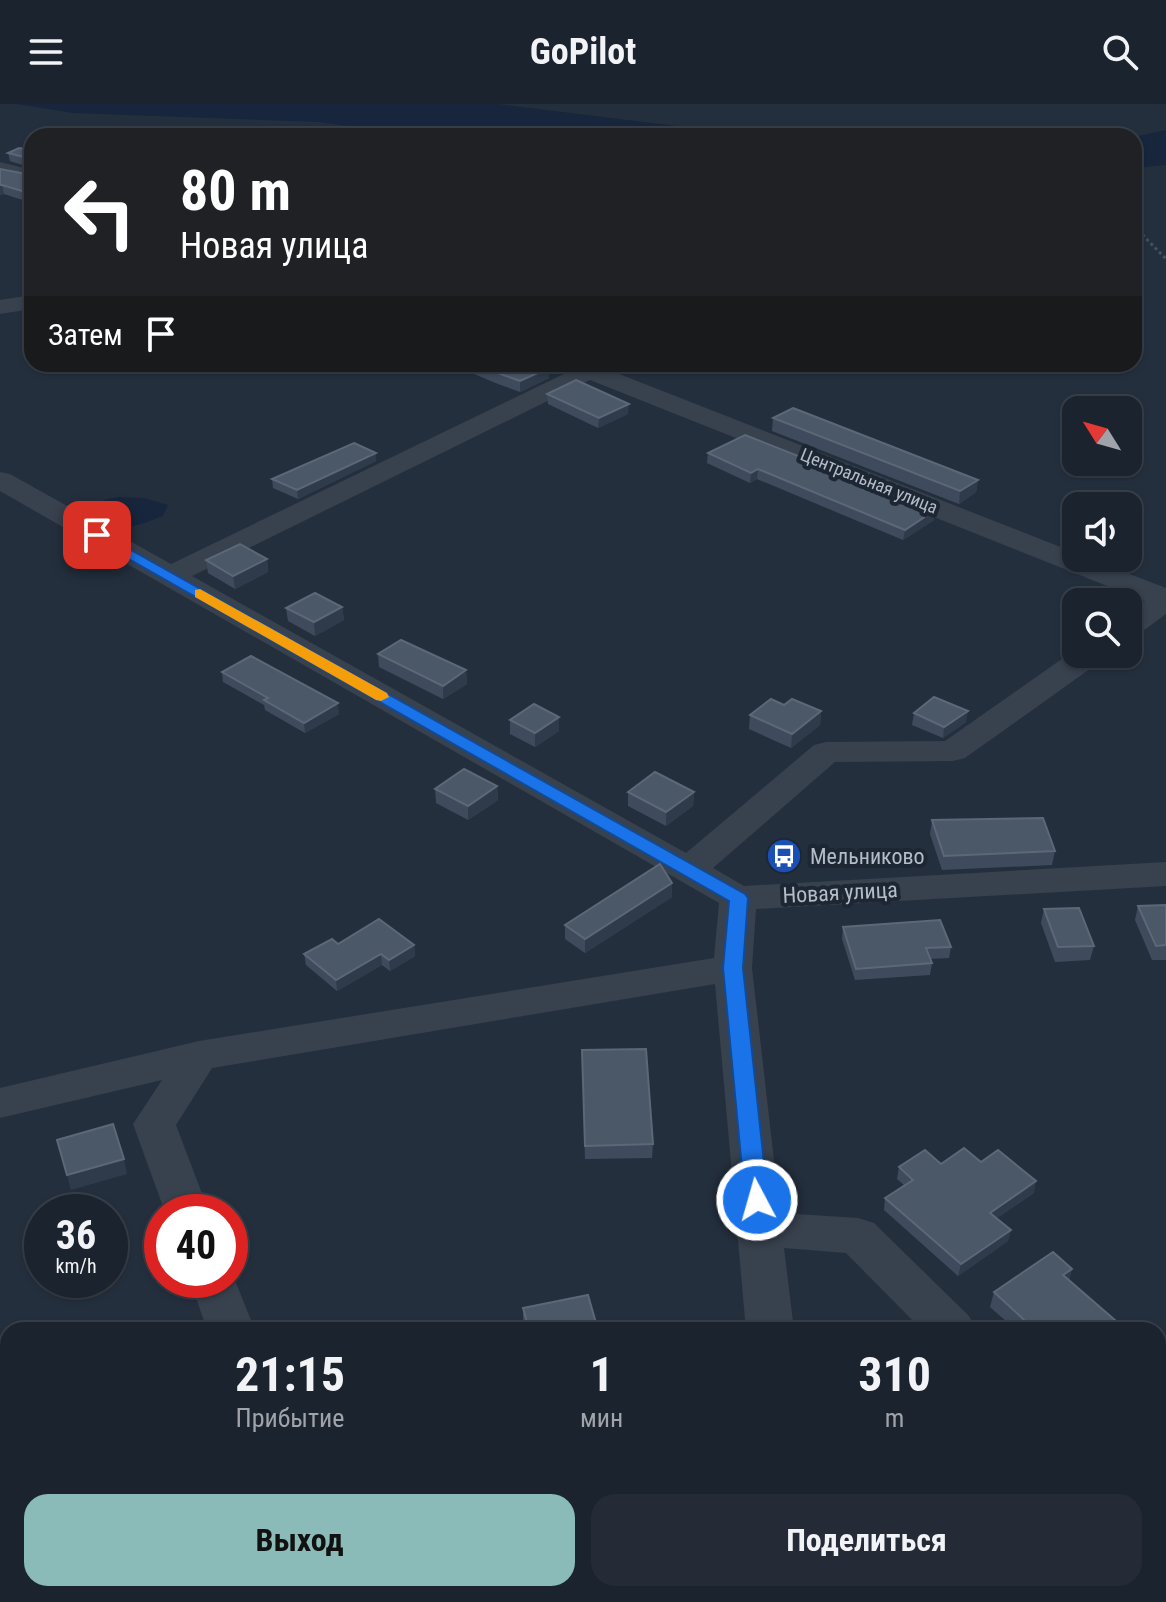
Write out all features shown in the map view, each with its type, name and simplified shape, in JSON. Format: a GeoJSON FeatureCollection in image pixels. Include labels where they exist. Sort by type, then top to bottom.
{"type":"FeatureCollection","features":[{"type":"Feature","properties":{"kind":"street"},"geometry":{"type":"LineString","coordinates":[[0,168],[24,174]]}},
{"type":"Feature","properties":{"kind":"street"},"geometry":{"type":"LineString","coordinates":[[0,307],[24,303]]}},
{"type":"Feature","properties":{"kind":"street"},"geometry":{"type":"LineString","coordinates":[[170,576],[576,372]]}},
{"type":"Feature","properties":{"kind":"street","name":"Центральная улица"},"geometry":{"type":"LineString","coordinates":[[603,372],[1166,599]]}},
{"type":"Feature","properties":{"kind":"street"},"geometry":{"type":"LineString","coordinates":[[0,480],[738,898],[733,968],[769,1322]]}},
{"type":"Feature","properties":{"kind":"street"},"geometry":{"type":"LineString","coordinates":[[1142,617],[1166,599]]}},
{"type":"Feature","properties":{"kind":"street"},"geometry":{"type":"LineString","coordinates":[[688,871],[826,752],[953,751],[1070,668]]}},
{"type":"Feature","properties":{"kind":"street","name":"Новая улица"},"geometry":{"type":"LineString","coordinates":[[738,898],[1166,874]]}},
{"type":"Feature","properties":{"kind":"street"},"geometry":{"type":"LineString","coordinates":[[0,1103],[199,1056],[733,968]]}},
{"type":"Feature","properties":{"kind":"street"},"geometry":{"type":"LineString","coordinates":[[180,1194],[154,1124],[199,1056]]}},
{"type":"Feature","properties":{"kind":"street"},"geometry":{"type":"LineString","coordinates":[[760,1229],[858,1236],[944,1322]]}},
{"type":"Feature","properties":{"kind":"street"},"geometry":{"type":"LineString","coordinates":[[219,1298],[228,1322]]}},
{"type":"Feature","properties":{"kind":"path"},"geometry":{"type":"LineString","coordinates":[[1142,234],[1166,259]]}},
{"type":"Feature","properties":{"kind":"water"},"geometry":{"type":"Polygon","coordinates":[[[17,104],[498,104],[692,128],[364,128],[317,122],[73,113],[17,104]]]}},
{"type":"Feature","properties":{"kind":"water"},"geometry":{"type":"Polygon","coordinates":[[[1166,130],[1166,165],[1142,167],[1142,135],[1166,130]]]}},
{"type":"Feature","properties":{"kind":"water"},"geometry":{"type":"Polygon","coordinates":[[[118,497],[144,498],[168,505],[163,516],[122,527],[105,524],[83,514],[93,503],[118,497]]]}},
{"type":"Feature","properties":{"kind":"building"},"geometry":{"type":"Polygon","coordinates":[[[19,148],[24,149],[24,157],[8,153],[19,148]]]}},
{"type":"Feature","properties":{"kind":"building"},"geometry":{"type":"Polygon","coordinates":[[[0,169],[24,174],[24,192],[0,185],[0,169]]]}},
{"type":"Feature","properties":{"kind":"building"},"geometry":{"type":"Polygon","coordinates":[[[495,372],[540,372],[520,381],[495,372]]]}},
{"type":"Feature","properties":{"kind":"building"},"geometry":{"type":"Polygon","coordinates":[[[576,380],[629,404],[599,418],[547,394],[576,380]]]}},
{"type":"Feature","properties":{"kind":"building"},"geometry":{"type":"Polygon","coordinates":[[[793,408],[978,480],[960,491],[773,418],[793,408]]]}},
{"type":"Feature","properties":{"kind":"building"},"geometry":{"type":"Polygon","coordinates":[[[745,435],[935,510],[905,530],[758,469],[751,473],[708,453],[745,435]]]}},
{"type":"Feature","properties":{"kind":"building"},"geometry":{"type":"Polygon","coordinates":[[[354,443],[376,453],[297,490],[272,479],[354,443]]]}},
{"type":"Feature","properties":{"kind":"building"},"geometry":{"type":"Polygon","coordinates":[[[240,544],[267,559],[233,576],[206,560],[240,544]]]}},
{"type":"Feature","properties":{"kind":"building"},"geometry":{"type":"Polygon","coordinates":[[[315,593],[342,607],[314,622],[286,608],[315,593]]]}},
{"type":"Feature","properties":{"kind":"building"},"geometry":{"type":"Polygon","coordinates":[[[401,640],[466,670],[443,686],[378,654],[401,640]]]}},
{"type":"Feature","properties":{"kind":"building"},"geometry":{"type":"Polygon","coordinates":[[[251,656],[338,703],[304,723],[222,672],[251,656]]]}},
{"type":"Feature","properties":{"kind":"building"},"geometry":{"type":"Polygon","coordinates":[[[934,697],[968,711],[944,727],[914,713],[934,697]]]}},
{"type":"Feature","properties":{"kind":"building"},"geometry":{"type":"Polygon","coordinates":[[[771,699],[784,705],[792,699],[821,711],[792,734],[750,715],[771,699]]]}},
{"type":"Feature","properties":{"kind":"building"},"geometry":{"type":"Polygon","coordinates":[[[534,704],[559,717],[535,733],[510,720],[534,704]]]}},
{"type":"Feature","properties":{"kind":"building"},"geometry":{"type":"Polygon","coordinates":[[[464,769],[497,786],[468,806],[435,789],[464,769]]]}},
{"type":"Feature","properties":{"kind":"building"},"geometry":{"type":"Polygon","coordinates":[[[655,772],[694,792],[666,812],[628,792],[655,772]]]}},
{"type":"Feature","properties":{"kind":"building"},"geometry":{"type":"Polygon","coordinates":[[[1043,818],[1055,851],[944,856],[932,820],[1043,818]]]}},
{"type":"Feature","properties":{"kind":"building"},"geometry":{"type":"Polygon","coordinates":[[[660,864],[672,883],[585,939],[565,925],[660,864]]]}},
{"type":"Feature","properties":{"kind":"building"},"geometry":{"type":"Polygon","coordinates":[[[1166,905],[1166,945],[1156,946],[1138,906],[1166,905]]]}},
{"type":"Feature","properties":{"kind":"building"},"geometry":{"type":"Polygon","coordinates":[[[1079,908],[1094,946],[1058,947],[1044,909],[1079,908]]]}},
{"type":"Feature","properties":{"kind":"building"},"geometry":{"type":"Polygon","coordinates":[[[379,919],[414,945],[389,960],[381,954],[336,980],[304,954],[332,939],[338,944],[379,919]]]}},
{"type":"Feature","properties":{"kind":"building"},"geometry":{"type":"Polygon","coordinates":[[[940,920],[951,947],[926,948],[932,963],[856,969],[843,927],[940,920]]]}},
{"type":"Feature","properties":{"kind":"building"},"geometry":{"type":"Polygon","coordinates":[[[646,1049],[653,1144],[585,1146],[582,1050],[646,1049]]]}},
{"type":"Feature","properties":{"kind":"building"},"geometry":{"type":"Polygon","coordinates":[[[113,1124],[124,1159],[67,1175],[57,1140],[113,1124]]]}},
{"type":"Feature","properties":{"kind":"building"},"geometry":{"type":"Polygon","coordinates":[[[964,1148],[981,1162],[998,1150],[1036,1181],[990,1213],[1011,1230],[961,1264],[885,1198],[913,1180],[899,1167],[925,1150],[941,1164],[964,1148]]]}},
{"type":"Feature","properties":{"kind":"building"},"geometry":{"type":"Polygon","coordinates":[[[1053,1252],[1072,1269],[1063,1275],[1117,1322],[1026,1322],[994,1292],[1053,1252]]]}},
{"type":"Feature","properties":{"kind":"building"},"geometry":{"type":"Polygon","coordinates":[[[588,1295],[596,1322],[527,1322],[523,1308],[588,1295]]]}},
{"type":"Feature","properties":{"kind":"slow traffic"},"geometry":{"type":"LineString","coordinates":[[200,594],[381,697]]}},
{"type":"Feature","properties":{"kind":"place","name":"Мельниково"},"geometry":{"type":"Point","coordinates":[784,856]}},
{"type":"Feature","properties":{"kind":"route"},"geometry":{"type":"LineString","coordinates":[[97,535],[738,898],[733,968],[757,1200]]}}]}
